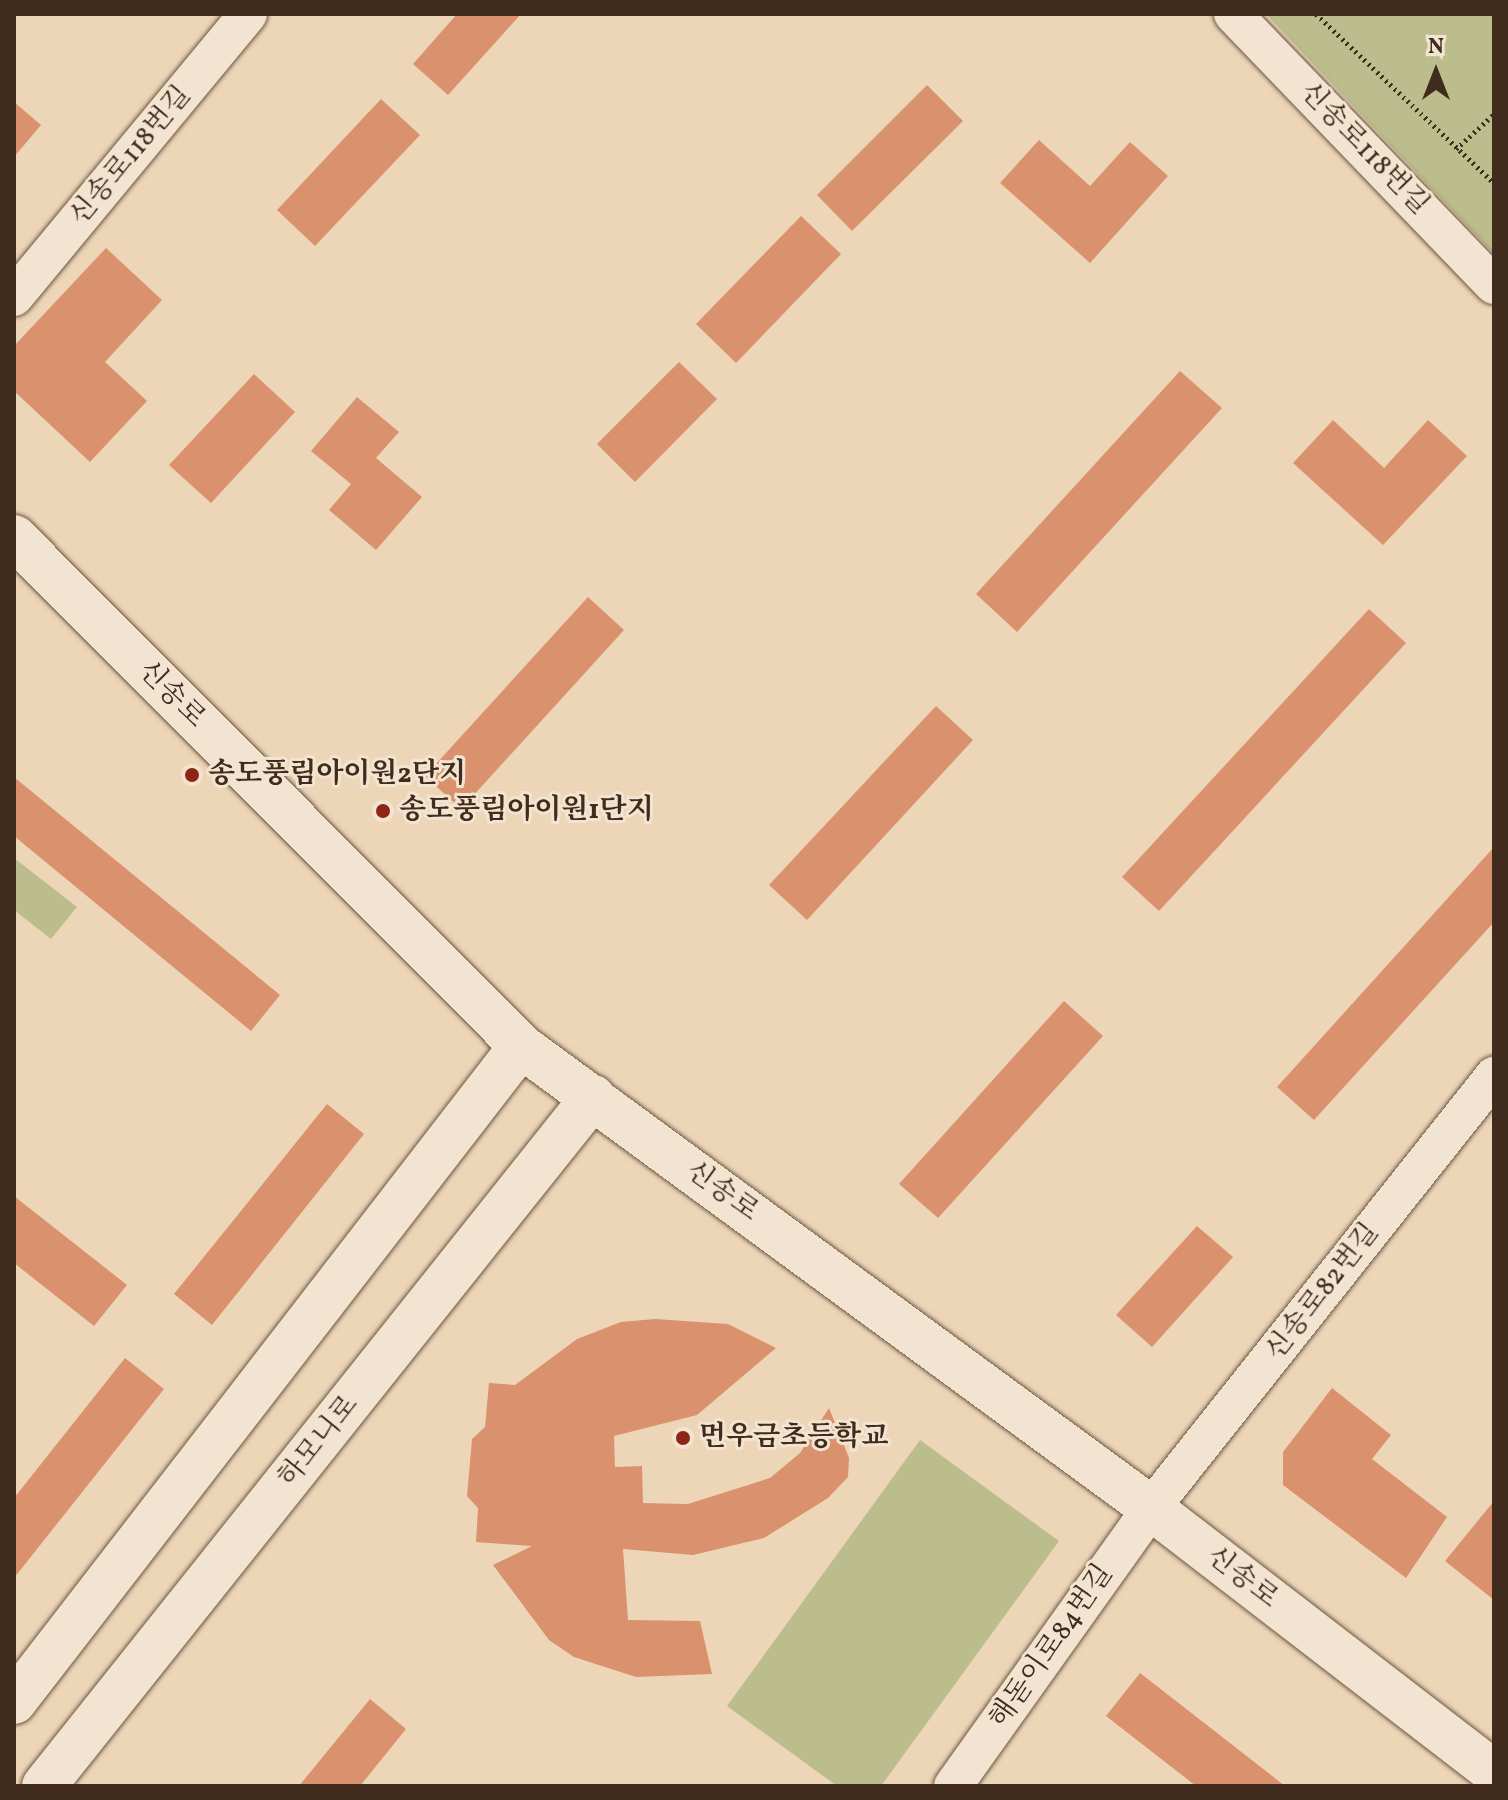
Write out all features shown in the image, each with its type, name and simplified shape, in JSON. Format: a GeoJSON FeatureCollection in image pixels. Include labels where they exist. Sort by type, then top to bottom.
{"type":"FeatureCollection","features":[{"type":"Feature","properties":{"kind":"street","name":"신송로118번길"},"geometry":{"type":"LineString","coordinates":[[14,297],[248,14]]}},
{"type":"Feature","properties":{"kind":"street","name":"신송로118번길"},"geometry":{"type":"LineString","coordinates":[[1233,14],[1494,285]]}},
{"type":"Feature","properties":{"kind":"street","name":"신송로"},"geometry":{"type":"LineString","coordinates":[[14,537],[521,1046],[1151,1508],[1494,1772]]}},
{"type":"Feature","properties":{"kind":"street"},"geometry":{"type":"LineString","coordinates":[[14,1702],[521,1046]]}},
{"type":"Feature","properties":{"kind":"street","name":"신송로82번길"},"geometry":{"type":"LineString","coordinates":[[1151,1508],[1494,1076]]}},
{"type":"Feature","properties":{"kind":"street","name":"하모니로"},"geometry":{"type":"LineString","coordinates":[[44,1786],[593,1097]]}},
{"type":"Feature","properties":{"kind":"street","name":"해돋이로84번길"},"geometry":{"type":"LineString","coordinates":[[953,1786],[1151,1508]]}},
{"type":"Feature","properties":{"kind":"path"},"geometry":{"type":"LineString","coordinates":[[1316,14],[1494,183]]}},
{"type":"Feature","properties":{"kind":"path"},"geometry":{"type":"LineString","coordinates":[[1456,149],[1494,114]]}},
{"type":"Feature","properties":{"kind":"green space"},"geometry":{"type":"Polygon","coordinates":[[[1266,14],[1494,14],[1494,254],[1266,14]]]}},
{"type":"Feature","properties":{"kind":"green space"},"geometry":{"type":"Polygon","coordinates":[[[14,858],[77,907],[51,939],[14,910],[14,858]]]}},
{"type":"Feature","properties":{"kind":"green space"},"geometry":{"type":"Polygon","coordinates":[[[920,1440],[1059,1541],[881,1786],[837,1786],[727,1706],[920,1440]]]}},
{"type":"Feature","properties":{"kind":"building"},"geometry":{"type":"Polygon","coordinates":[[[457,14],[521,14],[448,95],[413,64],[457,14]]]}},
{"type":"Feature","properties":{"kind":"building"},"geometry":{"type":"Polygon","coordinates":[[[927,85],[963,121],[852,231],[817,195],[927,85]]]}},
{"type":"Feature","properties":{"kind":"building"},"geometry":{"type":"Polygon","coordinates":[[[381,99],[420,135],[315,246],[277,210],[381,99]]]}},
{"type":"Feature","properties":{"kind":"building"},"geometry":{"type":"Polygon","coordinates":[[[14,102],[41,125],[14,157],[14,102]]]}},
{"type":"Feature","properties":{"kind":"building"},"geometry":{"type":"Polygon","coordinates":[[[1039,140],[1090,186],[1130,142],[1168,176],[1090,263],[1000,183],[1039,140]]]}},
{"type":"Feature","properties":{"kind":"building"},"geometry":{"type":"Polygon","coordinates":[[[801,216],[841,254],[736,363],[696,324],[801,216]]]}},
{"type":"Feature","properties":{"kind":"building"},"geometry":{"type":"Polygon","coordinates":[[[106,248],[162,300],[105,362],[147,401],[90,462],[14,391],[14,346],[106,248]]]}},
{"type":"Feature","properties":{"kind":"building"},"geometry":{"type":"Polygon","coordinates":[[[679,362],[717,399],[635,482],[597,444],[679,362]]]}},
{"type":"Feature","properties":{"kind":"building"},"geometry":{"type":"Polygon","coordinates":[[[1180,371],[1222,408],[1017,632],[976,594],[1180,371]]]}},
{"type":"Feature","properties":{"kind":"building"},"geometry":{"type":"Polygon","coordinates":[[[254,374],[295,412],[211,503],[169,465],[254,374]]]}},
{"type":"Feature","properties":{"kind":"building"},"geometry":{"type":"Polygon","coordinates":[[[357,397],[399,432],[376,458],[422,497],[376,550],[329,510],[351,484],[311,451],[357,397]]]}},
{"type":"Feature","properties":{"kind":"building"},"geometry":{"type":"Polygon","coordinates":[[[1333,420],[1384,468],[1428,420],[1467,456],[1383,545],[1293,463],[1333,420]]]}},
{"type":"Feature","properties":{"kind":"building"},"geometry":{"type":"Polygon","coordinates":[[[588,597],[624,630],[461,809],[425,776],[588,597]]]}},
{"type":"Feature","properties":{"kind":"building"},"geometry":{"type":"Polygon","coordinates":[[[1369,609],[1406,643],[1159,911],[1122,877],[1369,609]]]}},
{"type":"Feature","properties":{"kind":"building"},"geometry":{"type":"Polygon","coordinates":[[[936,706],[973,740],[807,920],[769,885],[936,706]]]}},
{"type":"Feature","properties":{"kind":"building"},"geometry":{"type":"Polygon","coordinates":[[[14,777],[280,995],[251,1031],[14,836],[14,777]]]}},
{"type":"Feature","properties":{"kind":"building"},"geometry":{"type":"Polygon","coordinates":[[[1494,847],[1494,922],[1314,1120],[1277,1087],[1494,847]]]}},
{"type":"Feature","properties":{"kind":"building"},"geometry":{"type":"Polygon","coordinates":[[[1064,1001],[1103,1036],[938,1218],[899,1184],[1064,1001]]]}},
{"type":"Feature","properties":{"kind":"building"},"geometry":{"type":"Polygon","coordinates":[[[327,1104],[364,1134],[212,1325],[174,1294],[327,1104]]]}},
{"type":"Feature","properties":{"kind":"building"},"geometry":{"type":"Polygon","coordinates":[[[14,1196],[127,1285],[94,1326],[14,1263],[14,1196]]]}},
{"type":"Feature","properties":{"kind":"building"},"geometry":{"type":"Polygon","coordinates":[[[1197,1226],[1233,1257],[1152,1347],[1116,1315],[1197,1226]]]}},
{"type":"Feature","properties":{"kind":"building"},"geometry":{"type":"Polygon","coordinates":[[[655,1319],[728,1324],[776,1348],[697,1415],[614,1436],[615,1467],[642,1466],[643,1503],[688,1504],[770,1478],[800,1453],[829,1408],[849,1458],[848,1477],[828,1498],[764,1538],[693,1555],[623,1549],[628,1620],[700,1621],[712,1674],[636,1677],[574,1657],[549,1640],[493,1565],[532,1546],[476,1542],[478,1508],[467,1496],[472,1439],[485,1427],[489,1383],[515,1385],[577,1339],[621,1322],[655,1319]]]}},
{"type":"Feature","properties":{"kind":"building"},"geometry":{"type":"Polygon","coordinates":[[[125,1358],[164,1389],[14,1578],[14,1498],[125,1358]]]}},
{"type":"Feature","properties":{"kind":"building"},"geometry":{"type":"Polygon","coordinates":[[[1332,1388],[1391,1435],[1372,1459],[1447,1517],[1406,1578],[1283,1485],[1283,1452],[1332,1388]]]}},
{"type":"Feature","properties":{"kind":"building"},"geometry":{"type":"Polygon","coordinates":[[[1494,1501],[1494,1600],[1445,1561],[1494,1501]]]}},
{"type":"Feature","properties":{"kind":"building"},"geometry":{"type":"Polygon","coordinates":[[[1140,1673],[1285,1786],[1196,1786],[1106,1716],[1140,1673]]]}},
{"type":"Feature","properties":{"kind":"building"},"geometry":{"type":"Polygon","coordinates":[[[370,1699],[406,1729],[360,1786],[299,1786],[370,1699]]]}},
{"type":"Feature","properties":{"kind":"place","name":"송도풍림아이원2단지"},"geometry":{"type":"Point","coordinates":[192,775]}},
{"type":"Feature","properties":{"kind":"place","name":"송도풍림아이원1단지"},"geometry":{"type":"Point","coordinates":[383,811]}},
{"type":"Feature","properties":{"kind":"place","name":"먼우금초등학교"},"geometry":{"type":"Point","coordinates":[683,1438]}}]}
